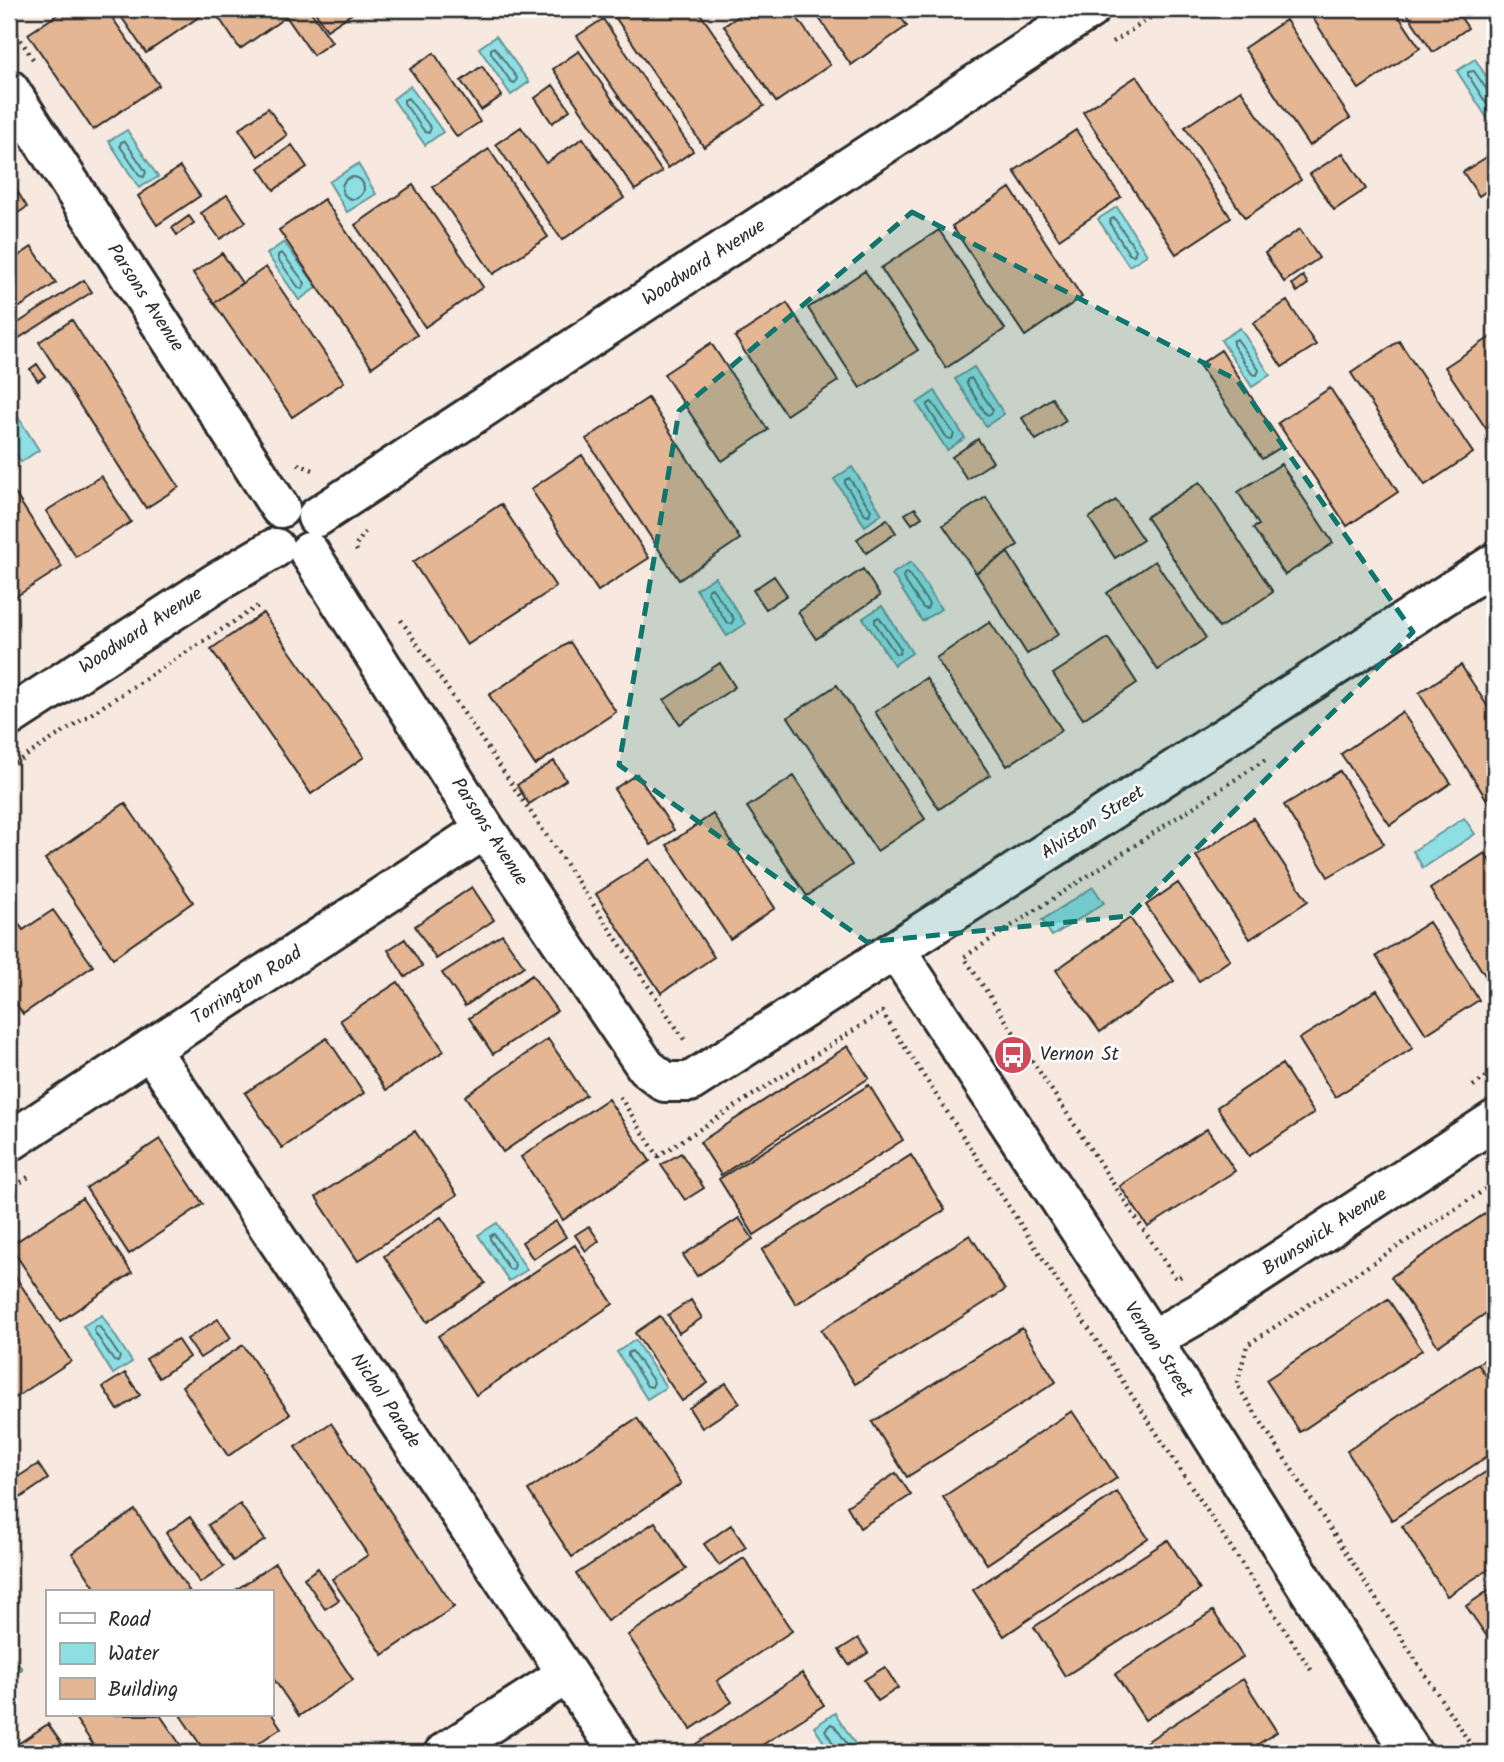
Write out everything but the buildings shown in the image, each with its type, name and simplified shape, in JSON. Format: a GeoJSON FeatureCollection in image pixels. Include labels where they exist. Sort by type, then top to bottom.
{"type":"FeatureCollection","features":[{"type":"Feature","properties":{"kind":"street","name":"Woodward Avenue"},"geometry":{"type":"LineString","coordinates":[[9,717],[217,582],[301,539],[1090,9]]}},
{"type":"Feature","properties":{"kind":"street","name":"Parsons Avenue"},"geometry":{"type":"LineString","coordinates":[[24,78],[281,508],[274,514],[268,531],[301,539],[485,829],[646,1067],[665,1082],[690,1064]]}},
{"type":"Feature","properties":{"kind":"street","name":"Alviston Street"},"geometry":{"type":"LineString","coordinates":[[690,1064],[896,950],[1495,563]]}},
{"type":"Feature","properties":{"kind":"street","name":"Torrington Road"},"geometry":{"type":"LineString","coordinates":[[9,1142],[485,829]]}},
{"type":"Feature","properties":{"kind":"street","name":"Vernon Street"},"geometry":{"type":"LineString","coordinates":[[896,950],[1152,1340],[1412,1753]]}},
{"type":"Feature","properties":{"kind":"street","name":"Nichol Parade"},"geometry":{"type":"LineString","coordinates":[[150,1049],[620,1753]]}},
{"type":"Feature","properties":{"kind":"street","name":"Brunswick Avenue"},"geometry":{"type":"LineString","coordinates":[[1152,1340],[1201,1312],[1495,1120]]}},
{"type":"Feature","properties":{"kind":"street"},"geometry":{"type":"LineString","coordinates":[[444,1753],[567,1674]]}},
{"type":"Feature","properties":{"kind":"path"},"geometry":{"type":"LineString","coordinates":[[1107,47],[1164,9]]}},
{"type":"Feature","properties":{"kind":"path"},"geometry":{"type":"LineString","coordinates":[[9,22],[24,78]]}},
{"type":"Feature","properties":{"kind":"path"},"geometry":{"type":"LineString","coordinates":[[295,463],[322,473]]}},
{"type":"Feature","properties":{"kind":"path"},"geometry":{"type":"LineString","coordinates":[[359,558],[355,547],[365,532]]}},
{"type":"Feature","properties":{"kind":"path"},"geometry":{"type":"LineString","coordinates":[[9,766],[261,603]]}},
{"type":"Feature","properties":{"kind":"path"},"geometry":{"type":"LineString","coordinates":[[397,615],[690,1064]]}},
{"type":"Feature","properties":{"kind":"path"},"geometry":{"type":"LineString","coordinates":[[1188,1272],[1176,1279],[964,957],[1274,755]]}},
{"type":"Feature","properties":{"kind":"path"},"geometry":{"type":"LineString","coordinates":[[613,1087],[658,1156],[882,1012],[1320,1684]]}},
{"type":"Feature","properties":{"kind":"path"},"geometry":{"type":"LineString","coordinates":[[1472,1086],[1495,1071]]}},
{"type":"Feature","properties":{"kind":"path"},"geometry":{"type":"LineString","coordinates":[[1476,1753],[1237,1385],[1247,1345],[1495,1183]]}},
{"type":"Feature","properties":{"kind":"highlighted area"},"geometry":{"type":"Polygon","coordinates":[[[912,212],[1237,380],[1413,632],[1129,916],[867,942],[619,765],[679,411],[912,212]]]}},
{"type":"Feature","properties":{"kind":"green space"},"geometry":{"type":"Polygon","coordinates":[[[9,1649],[22,1669],[9,1678],[9,1649]]]}},
{"type":"Feature","properties":{"kind":"water"},"geometry":{"type":"Polygon","coordinates":[[[496,36],[529,82],[511,95],[479,48],[496,36]]]}},
{"type":"Feature","properties":{"kind":"water"},"geometry":{"type":"Polygon","coordinates":[[[1475,59],[1495,90],[1495,113],[1487,118],[1457,71],[1475,59]]]}},
{"type":"Feature","properties":{"kind":"water"},"geometry":{"type":"Polygon","coordinates":[[[410,86],[443,132],[425,145],[393,99],[410,86]]]}},
{"type":"Feature","properties":{"kind":"water"},"geometry":{"type":"Polygon","coordinates":[[[127,130],[158,177],[139,188],[109,141],[127,130]]]}},
{"type":"Feature","properties":{"kind":"water"},"geometry":{"type":"Polygon","coordinates":[[[358,164],[376,194],[347,212],[329,182],[358,164]]]}},
{"type":"Feature","properties":{"kind":"water"},"geometry":{"type":"Polygon","coordinates":[[[1117,207],[1147,255],[1129,266],[1098,219],[1117,207]]]}},
{"type":"Feature","properties":{"kind":"water"},"geometry":{"type":"Polygon","coordinates":[[[284,242],[317,287],[299,300],[267,254],[284,242]]]}},
{"type":"Feature","properties":{"kind":"water"},"geometry":{"type":"Polygon","coordinates":[[[1240,328],[1270,375],[1252,387],[1221,340],[1240,328]]]}},
{"type":"Feature","properties":{"kind":"water"},"geometry":{"type":"Polygon","coordinates":[[[974,367],[1004,414],[986,426],[955,379],[974,367]]]}},
{"type":"Feature","properties":{"kind":"water"},"geometry":{"type":"Polygon","coordinates":[[[935,391],[965,438],[947,450],[917,403],[935,391]]]}},
{"type":"Feature","properties":{"kind":"water"},"geometry":{"type":"Polygon","coordinates":[[[9,403],[39,450],[21,462],[9,443],[9,403]]]}},
{"type":"Feature","properties":{"kind":"water"},"geometry":{"type":"Polygon","coordinates":[[[852,467],[882,514],[865,526],[834,479],[852,467]]]}},
{"type":"Feature","properties":{"kind":"water"},"geometry":{"type":"Polygon","coordinates":[[[911,562],[941,609],[922,621],[892,574],[911,562]]]}},
{"type":"Feature","properties":{"kind":"water"},"geometry":{"type":"Polygon","coordinates":[[[715,577],[745,624],[727,636],[696,589],[715,577]]]}},
{"type":"Feature","properties":{"kind":"water"},"geometry":{"type":"Polygon","coordinates":[[[882,606],[912,653],[894,665],[863,618],[882,606]]]}},
{"type":"Feature","properties":{"kind":"water"},"geometry":{"type":"Polygon","coordinates":[[[1464,818],[1475,834],[1423,868],[1413,851],[1464,818]]]}},
{"type":"Feature","properties":{"kind":"water"},"geometry":{"type":"Polygon","coordinates":[[[1093,887],[1104,903],[1052,936],[1042,920],[1093,887]]]}},
{"type":"Feature","properties":{"kind":"water"},"geometry":{"type":"Polygon","coordinates":[[[497,1223],[527,1270],[509,1281],[478,1235],[497,1223]]]}},
{"type":"Feature","properties":{"kind":"water"},"geometry":{"type":"Polygon","coordinates":[[[102,1315],[132,1362],[113,1374],[83,1326],[102,1315]]]}},
{"type":"Feature","properties":{"kind":"water"},"geometry":{"type":"Polygon","coordinates":[[[635,1340],[666,1387],[647,1399],[617,1352],[635,1340]]]}},
{"type":"Feature","properties":{"kind":"water"},"geometry":{"type":"Polygon","coordinates":[[[835,1713],[861,1753],[831,1753],[814,1727],[835,1713]]]}},
{"type":"Feature","properties":{"kind":"place","name":"Vernon St"},"geometry":{"type":"Point","coordinates":[1013,1055]}}]}
